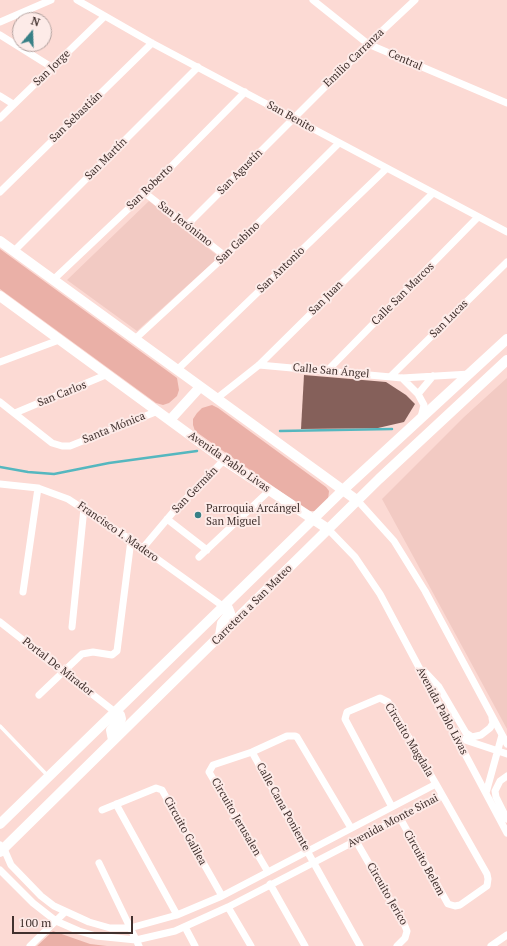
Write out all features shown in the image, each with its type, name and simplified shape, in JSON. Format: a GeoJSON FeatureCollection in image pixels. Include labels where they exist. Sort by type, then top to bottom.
{"type":"FeatureCollection","features":[{"type":"Feature","properties":{"kind":"main road"},"geometry":{"type":"LineString","coordinates":[[0,241],[358,501]]}},
{"type":"Feature","properties":{"kind":"main road","name":"Avenida Pablo Livas"},"geometry":{"type":"LineString","coordinates":[[3,301],[108,374],[224,460],[328,529]]}},
{"type":"Feature","properties":{"kind":"main road","name":"Carretera a San Mateo"},"geometry":{"type":"LineString","coordinates":[[0,824],[224,607],[342,490],[420,421],[507,339]]}},
{"type":"Feature","properties":{"kind":"main road","name":"Carretera a San Mateo"},"geometry":{"type":"LineString","coordinates":[[1,849],[328,529],[507,360]]}},
{"type":"Feature","properties":{"kind":"main road"},"geometry":{"type":"LineString","coordinates":[[170,420],[200,387]]}},
{"type":"Feature","properties":{"kind":"main road"},"geometry":{"type":"LineString","coordinates":[[220,635],[222,623],[230,613],[228,608],[224,607]]}},
{"type":"Feature","properties":{"kind":"main road"},"geometry":{"type":"LineString","coordinates":[[112,740],[111,730],[121,719],[120,715],[115,712]]}},
{"type":"Feature","properties":{"kind":"street"},"geometry":{"type":"LineString","coordinates":[[0,22],[51,0]]}},
{"type":"Feature","properties":{"kind":"street","name":"San Benito"},"geometry":{"type":"LineString","coordinates":[[77,0],[104,17],[152,43],[432,194],[507,232]]}},
{"type":"Feature","properties":{"kind":"street","name":"Central"},"geometry":{"type":"LineString","coordinates":[[313,0],[368,44],[507,103]]}},
{"type":"Feature","properties":{"kind":"street","name":"Emilio Carranza"},"geometry":{"type":"LineString","coordinates":[[293,118],[415,0]]}},
{"type":"Feature","properties":{"kind":"street","name":"San Jorge"},"geometry":{"type":"LineString","coordinates":[[0,118],[104,17]]}},
{"type":"Feature","properties":{"kind":"street"},"geometry":{"type":"LineString","coordinates":[[0,35],[53,68]]}},
{"type":"Feature","properties":{"kind":"street","name":"San Sebastián"},"geometry":{"type":"LineString","coordinates":[[0,192],[152,43]]}},
{"type":"Feature","properties":{"kind":"street","name":"San Martín"},"geometry":{"type":"LineString","coordinates":[[14,251],[198,67]]}},
{"type":"Feature","properties":{"kind":"street","name":"San Roberto"},"geometry":{"type":"LineString","coordinates":[[53,280],[145,193],[245,92]]}},
{"type":"Feature","properties":{"kind":"street"},"geometry":{"type":"LineString","coordinates":[[0,96],[14,104]]}},
{"type":"Feature","properties":{"kind":"street","name":"San Agustín"},"geometry":{"type":"LineString","coordinates":[[187,225],[293,118]]}},
{"type":"Feature","properties":{"kind":"street","name":"San Gabino"},"geometry":{"type":"LineString","coordinates":[[136,339],[225,256],[339,143]]}},
{"type":"Feature","properties":{"kind":"street","name":"San Antonio"},"geometry":{"type":"LineString","coordinates":[[177,370],[386,169]]}},
{"type":"Feature","properties":{"kind":"street","name":"San Jerónimo"},"geometry":{"type":"LineString","coordinates":[[145,193],[225,256]]}},
{"type":"Feature","properties":{"kind":"street","name":"San Juan"},"geometry":{"type":"LineString","coordinates":[[216,399],[259,365],[432,194]]}},
{"type":"Feature","properties":{"kind":"street","name":"Calle San Marcos"},"geometry":{"type":"LineString","coordinates":[[328,370],[478,217]]}},
{"type":"Feature","properties":{"kind":"street","name":"San Lucas"},"geometry":{"type":"LineString","coordinates":[[391,376],[507,262]]}},
{"type":"Feature","properties":{"kind":"street"},"geometry":{"type":"LineString","coordinates":[[0,362],[59,340]]}},
{"type":"Feature","properties":{"kind":"street","name":"Calle San Ángel"},"geometry":{"type":"LineString","coordinates":[[259,365],[328,370],[402,378],[470,374]]}},
{"type":"Feature","properties":{"kind":"street","name":"San Carlos"},"geometry":{"type":"LineString","coordinates":[[16,413],[108,374]]}},
{"type":"Feature","properties":{"kind":"street"},"geometry":{"type":"LineString","coordinates":[[418,394],[433,376]]}},
{"type":"Feature","properties":{"kind":"street"},"geometry":{"type":"LineString","coordinates":[[402,378],[418,394],[424,405],[420,421]]}},
{"type":"Feature","properties":{"kind":"street"},"geometry":{"type":"LineString","coordinates":[[0,402],[16,413]]}},
{"type":"Feature","properties":{"kind":"street","name":"Santa Mónica"},"geometry":{"type":"LineString","coordinates":[[16,413],[52,443],[62,446],[70,446],[158,411]]}},
{"type":"Feature","properties":{"kind":"street","name":"San Germán"},"geometry":{"type":"LineString","coordinates":[[207,550],[167,519],[224,460]]}},
{"type":"Feature","properties":{"kind":"street","name":"Francisco I. Madero"},"geometry":{"type":"LineString","coordinates":[[0,484],[38,488],[68,499],[131,540],[224,607]]}},
{"type":"Feature","properties":{"kind":"street"},"geometry":{"type":"LineString","coordinates":[[23,592],[38,488]]}},
{"type":"Feature","properties":{"kind":"street"},"geometry":{"type":"LineString","coordinates":[[199,557],[270,490]]}},
{"type":"Feature","properties":{"kind":"street"},"geometry":{"type":"LineString","coordinates":[[358,501],[394,541],[425,591],[507,744]]}},
{"type":"Feature","properties":{"kind":"street"},"geometry":{"type":"LineString","coordinates":[[72,628],[84,508]]}},
{"type":"Feature","properties":{"kind":"street"},"geometry":{"type":"LineString","coordinates":[[142,549],[167,519]]}},
{"type":"Feature","properties":{"kind":"street","name":"Avenida Pablo Livas"},"geometry":{"type":"LineString","coordinates":[[328,529],[355,557],[380,594],[507,833]]}},
{"type":"Feature","properties":{"kind":"street"},"geometry":{"type":"LineString","coordinates":[[39,694],[63,670],[82,654],[87,652],[112,655],[117,651],[131,540]]}},
{"type":"Feature","properties":{"kind":"street","name":"Portal De Mirador"},"geometry":{"type":"LineString","coordinates":[[0,622],[115,712]]}},
{"type":"Feature","properties":{"kind":"street"},"geometry":{"type":"LineString","coordinates":[[416,662],[439,687],[466,733],[472,737],[481,735],[493,724],[492,717]]}},
{"type":"Feature","properties":{"kind":"street","name":"Circuito Magdala"},"geometry":{"type":"LineString","coordinates":[[392,807],[345,719],[347,712],[376,699],[386,700],[436,784]]}},
{"type":"Feature","properties":{"kind":"street","name":"Circuito Jerusalen"},"geometry":{"type":"LineString","coordinates":[[268,872],[210,772],[213,765],[252,752],[287,736],[291,735],[297,737],[351,828]]}},
{"type":"Feature","properties":{"kind":"street"},"geometry":{"type":"LineString","coordinates":[[486,793],[502,735]]}},
{"type":"Feature","properties":{"kind":"street"},"geometry":{"type":"LineString","coordinates":[[456,737],[497,752],[507,754]]}},
{"type":"Feature","properties":{"kind":"street","name":"Calle Cana Poniente"},"geometry":{"type":"LineString","coordinates":[[252,752],[360,946]]}},
{"type":"Feature","properties":{"kind":"street"},"geometry":{"type":"LineString","coordinates":[[507,776],[500,781],[495,791],[496,797],[507,819]]}},
{"type":"Feature","properties":{"kind":"street","name":"Avenida Monte Sinai"},"geometry":{"type":"LineString","coordinates":[[0,870],[33,903],[56,921],[79,931],[96,936],[137,943],[184,927],[228,907],[442,796],[436,784],[306,850],[222,896],[177,915],[130,928],[110,928],[65,912],[41,896],[11,864],[1,849]]}},
{"type":"Feature","properties":{"kind":"street","name":"Circuito Galilea"},"geometry":{"type":"LineString","coordinates":[[102,810],[156,788],[162,790],[222,896]]}},
{"type":"Feature","properties":{"kind":"street","name":"Circuito Belem"},"geometry":{"type":"LineString","coordinates":[[400,818],[445,900],[452,906],[460,905],[484,889],[488,879],[442,796]]}},
{"type":"Feature","properties":{"kind":"street"},"geometry":{"type":"LineString","coordinates":[[116,804],[177,915]]}},
{"type":"Feature","properties":{"kind":"street","name":"Circuito Jerico"},"geometry":{"type":"LineString","coordinates":[[356,841],[407,931],[405,938],[397,946]]}},
{"type":"Feature","properties":{"kind":"street"},"geometry":{"type":"LineString","coordinates":[[99,863],[137,943]]}},
{"type":"Feature","properties":{"kind":"street"},"geometry":{"type":"LineString","coordinates":[[270,884],[305,946]]}},
{"type":"Feature","properties":{"kind":"street"},"geometry":{"type":"LineString","coordinates":[[228,907],[251,946]]}},
{"type":"Feature","properties":{"kind":"street"},"geometry":{"type":"LineString","coordinates":[[30,946],[65,912]]}},
{"type":"Feature","properties":{"kind":"street"},"geometry":{"type":"LineString","coordinates":[[184,927],[195,946]]}},
{"type":"Feature","properties":{"kind":"street"},"geometry":{"type":"LineString","coordinates":[[491,946],[507,936]]}},
{"type":"Feature","properties":{"kind":"lane"},"geometry":{"type":"LineString","coordinates":[[0,726],[49,777]]}},
{"type":"Feature","properties":{"kind":"shaded area"},"geometry":{"type":"Polygon","coordinates":[[[149,201],[219,257],[137,331],[67,280],[149,201]]]}},
{"type":"Feature","properties":{"kind":"shaded area"},"geometry":{"type":"Polygon","coordinates":[[[0,249],[177,378],[179,390],[177,396],[169,403],[163,405],[156,403],[0,289],[0,249]]]}},
{"type":"Feature","properties":{"kind":"shaded area"},"geometry":{"type":"Polygon","coordinates":[[[507,378],[507,729],[382,499],[464,417],[507,378]]]}},
{"type":"Feature","properties":{"kind":"shaded area"},"geometry":{"type":"Polygon","coordinates":[[[212,405],[326,487],[329,491],[328,500],[317,511],[308,511],[195,431],[193,419],[202,408],[212,405]]]}},
{"type":"Feature","properties":{"kind":"shaded area"},"geometry":{"type":"Polygon","coordinates":[[[53,931],[90,944],[107,946],[37,946],[53,931]]]}},
{"type":"Feature","properties":{"kind":"building"},"geometry":{"type":"Polygon","coordinates":[[[304,375],[386,382],[406,395],[415,404],[404,422],[378,428],[301,429],[304,375]]]}},
{"type":"Feature","properties":{"kind":"waterway"},"geometry":{"type":"LineString","coordinates":[[280,431],[392,429]]}},
{"type":"Feature","properties":{"kind":"waterway"},"geometry":{"type":"LineString","coordinates":[[0,467],[28,472],[54,474],[109,463],[197,451]]}},
{"type":"Feature","properties":{"kind":"place","name":"Parroquia Arcángel San Miguel"},"geometry":{"type":"Point","coordinates":[198,515]}}]}
